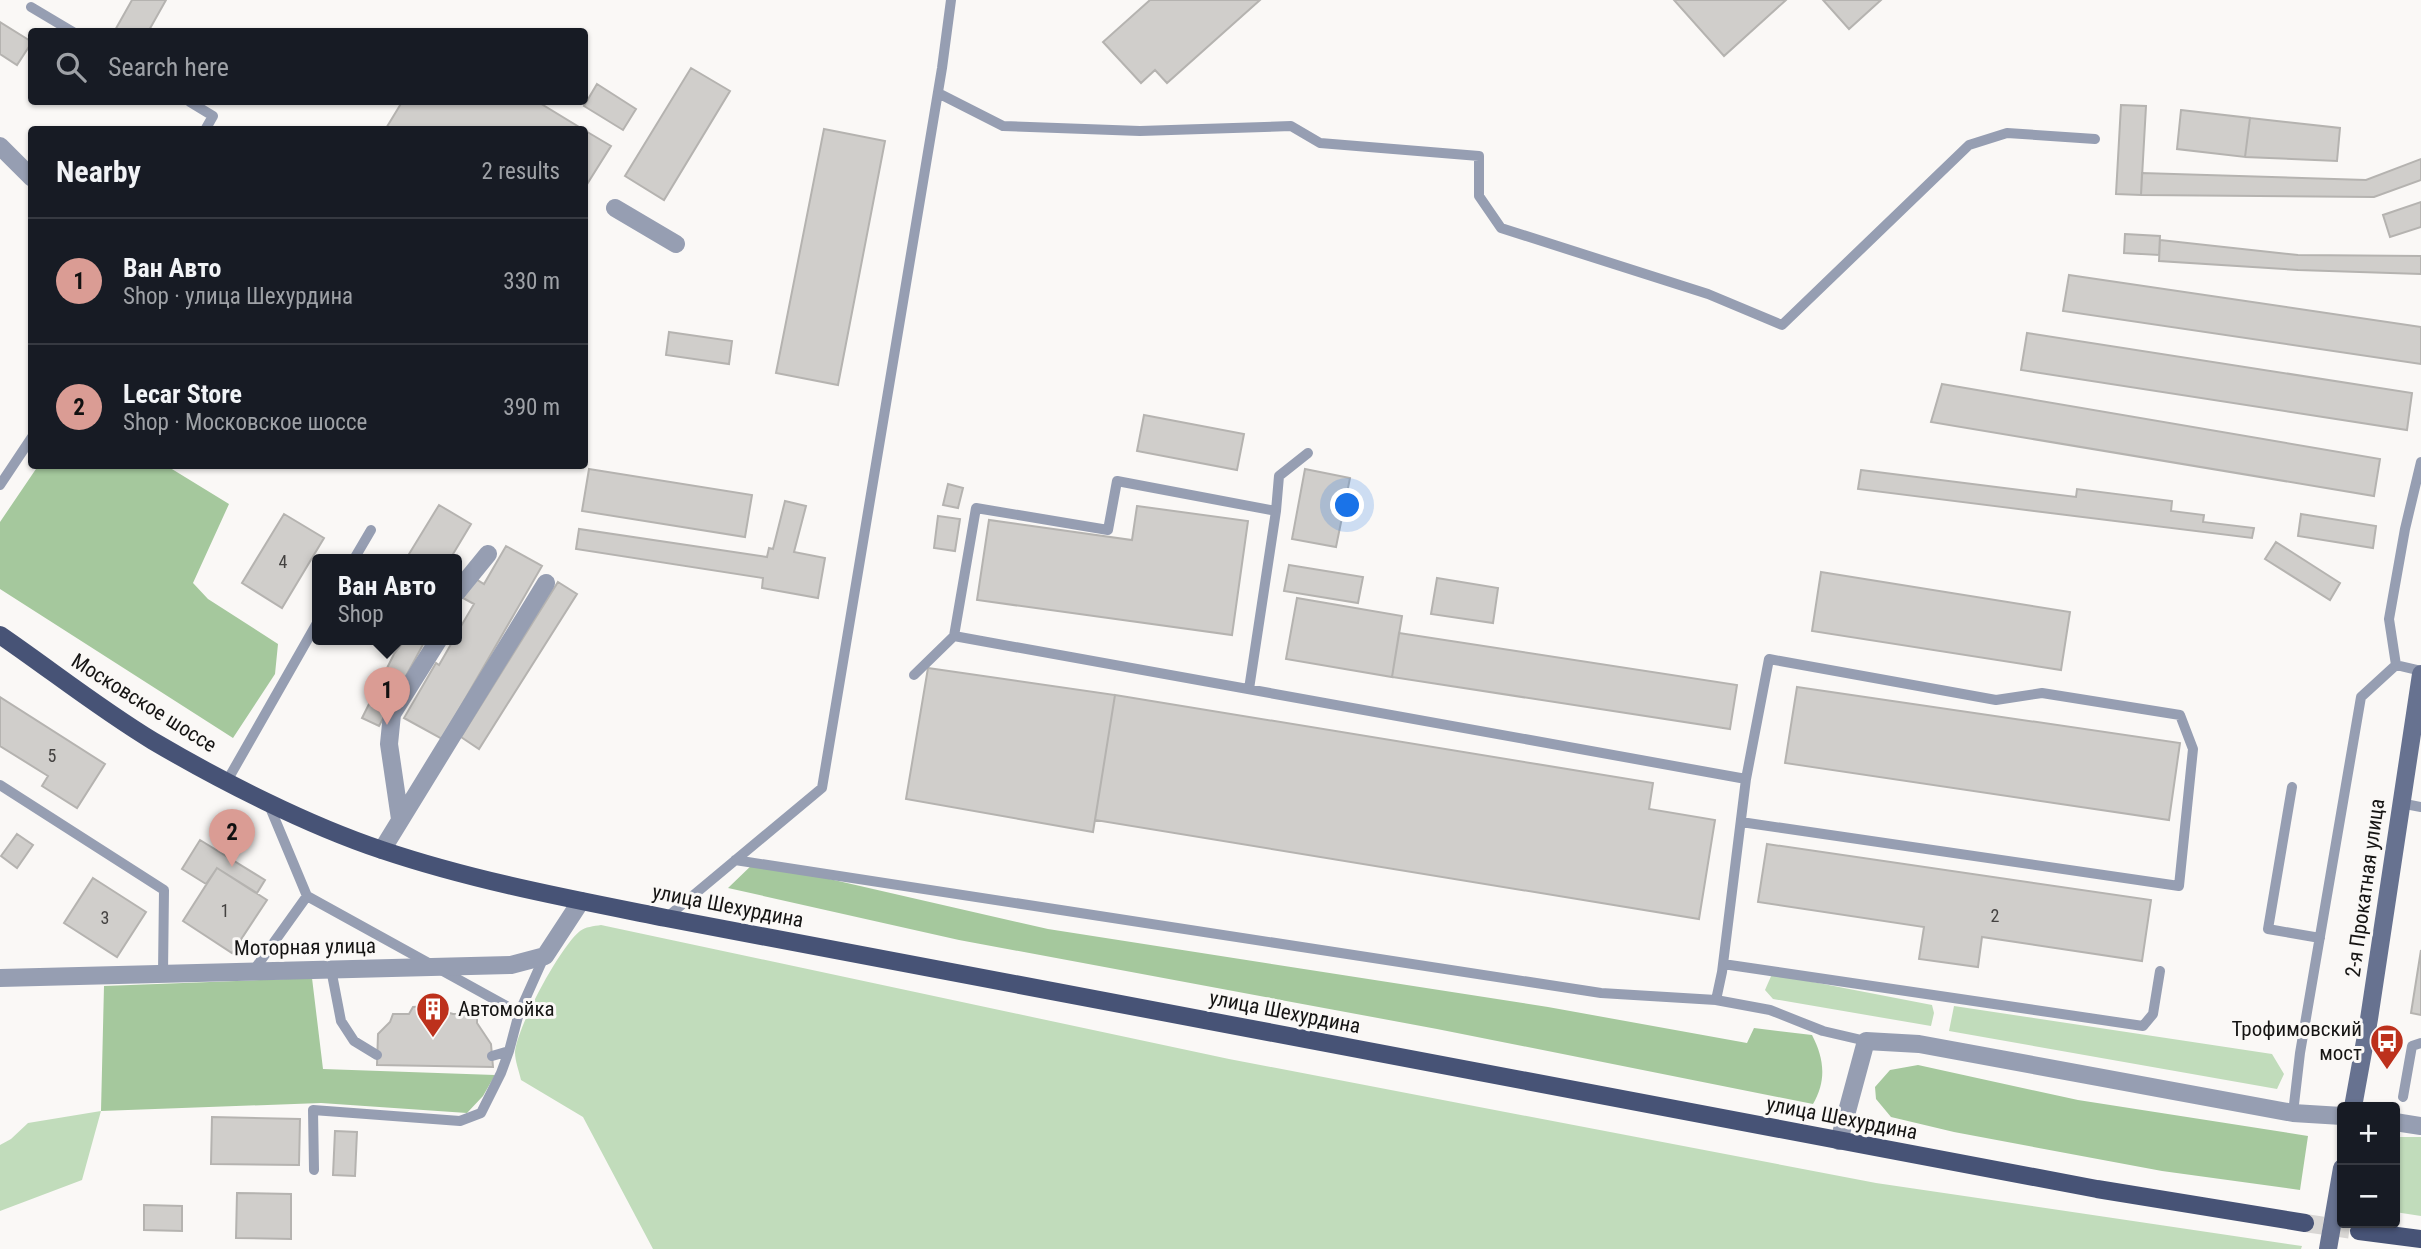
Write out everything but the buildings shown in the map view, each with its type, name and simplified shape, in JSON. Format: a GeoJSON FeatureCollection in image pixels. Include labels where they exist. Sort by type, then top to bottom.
{"type":"FeatureCollection","features":[{"type":"Feature","properties":{"kind":"main road","name":"Московское шоссе"},"geometry":{"type":"LineString","coordinates":[[0,635],[151,740],[268,801]]}},
{"type":"Feature","properties":{"kind":"main road","name":"улица Шехурдина"},"geometry":{"type":"LineString","coordinates":[[268,801],[382,850],[581,901],[1839,1141],[2097,1189],[2305,1223]]}},
{"type":"Feature","properties":{"kind":"main road"},"geometry":{"type":"LineString","coordinates":[[2359,1231],[2421,1239]]}},
{"type":"Feature","properties":{"kind":"street"},"geometry":{"type":"LineString","coordinates":[[0,146],[28,174]]}},
{"type":"Feature","properties":{"kind":"street"},"geometry":{"type":"LineString","coordinates":[[615,208],[676,244]]}},
{"type":"Feature","properties":{"kind":"street"},"geometry":{"type":"LineString","coordinates":[[462,586],[488,554]]}},
{"type":"Feature","properties":{"kind":"street"},"geometry":{"type":"LineString","coordinates":[[382,850],[546,583]]}},
{"type":"Feature","properties":{"kind":"street"},"geometry":{"type":"LineString","coordinates":[[400,819],[389,744],[392,714],[435,645]]}},
{"type":"Feature","properties":{"kind":"street","name":"2-я Прокатная улица"},"geometry":{"type":"LineString","coordinates":[[2354,1102],[2421,673]]}},
{"type":"Feature","properties":{"kind":"street"},"geometry":{"type":"LineString","coordinates":[[545,956],[581,901]]}},
{"type":"Feature","properties":{"kind":"street","name":"Моторная улица"},"geometry":{"type":"LineString","coordinates":[[0,978],[511,965],[545,956]]}},
{"type":"Feature","properties":{"kind":"street"},"geometry":{"type":"LineString","coordinates":[[1839,1141],[1866,1041],[1919,1044],[2292,1113],[2337,1116]]}},
{"type":"Feature","properties":{"kind":"street"},"geometry":{"type":"LineString","coordinates":[[2400,1123],[2421,1126]]}},
{"type":"Feature","properties":{"kind":"street"},"geometry":{"type":"LineString","coordinates":[[2328,1249],[2337,1197]]}},
{"type":"Feature","properties":{"kind":"lane"},"geometry":{"type":"LineString","coordinates":[[666,918],[822,788],[938,93],[951,0]]}},
{"type":"Feature","properties":{"kind":"lane"},"geometry":{"type":"LineString","coordinates":[[31,7],[65,28]]}},
{"type":"Feature","properties":{"kind":"lane"},"geometry":{"type":"LineString","coordinates":[[938,93],[1003,125],[1140,131],[1291,126],[1320,143],[1479,156],[1479,196],[1501,228],[1708,294],[1782,325],[1969,145],[2007,133],[2095,139]]}},
{"type":"Feature","properties":{"kind":"lane"},"geometry":{"type":"LineString","coordinates":[[195,105],[213,116],[207,126]]}},
{"type":"Feature","properties":{"kind":"lane"},"geometry":{"type":"LineString","coordinates":[[0,485],[28,443]]}},
{"type":"Feature","properties":{"kind":"lane"},"geometry":{"type":"LineString","coordinates":[[1249,689],[1279,476],[1308,453]]}},
{"type":"Feature","properties":{"kind":"lane"},"geometry":{"type":"LineString","coordinates":[[2396,665],[2389,619],[2405,529],[2421,462]]}},
{"type":"Feature","properties":{"kind":"lane"},"geometry":{"type":"LineString","coordinates":[[914,675],[954,636],[976,508],[1108,530],[1117,481],[1276,511]]}},
{"type":"Feature","properties":{"kind":"lane"},"geometry":{"type":"LineString","coordinates":[[357,554],[371,530]]}},
{"type":"Feature","properties":{"kind":"lane"},"geometry":{"type":"LineString","coordinates":[[227,781],[312,632]]}},
{"type":"Feature","properties":{"kind":"lane"},"geometry":{"type":"LineString","coordinates":[[954,636],[1746,779]]}},
{"type":"Feature","properties":{"kind":"lane"},"geometry":{"type":"LineString","coordinates":[[1716,1000],[1746,779],[1769,659],[1996,700],[2042,693],[2180,715],[2193,749],[2179,886],[1741,822]]}},
{"type":"Feature","properties":{"kind":"lane"},"geometry":{"type":"LineString","coordinates":[[2396,665],[2421,673]]}},
{"type":"Feature","properties":{"kind":"lane"},"geometry":{"type":"LineString","coordinates":[[2292,1113],[2361,697],[2396,665]]}},
{"type":"Feature","properties":{"kind":"lane"},"geometry":{"type":"LineString","coordinates":[[0,785],[164,890],[163,973]]}},
{"type":"Feature","properties":{"kind":"lane"},"geometry":{"type":"LineString","coordinates":[[2292,787],[2268,929],[2320,938]]}},
{"type":"Feature","properties":{"kind":"lane"},"geometry":{"type":"LineString","coordinates":[[268,801],[307,896],[519,1013]]}},
{"type":"Feature","properties":{"kind":"lane"},"geometry":{"type":"LineString","coordinates":[[2400,803],[2421,807]]}},
{"type":"Feature","properties":{"kind":"lane"},"geometry":{"type":"LineString","coordinates":[[735,860],[1601,993],[1716,1000],[1770,1010],[1823,1031],[1866,1041]]}},
{"type":"Feature","properties":{"kind":"lane"},"geometry":{"type":"LineString","coordinates":[[254,970],[307,896]]}},
{"type":"Feature","properties":{"kind":"lane"},"geometry":{"type":"LineString","coordinates":[[314,1170],[313,1110],[460,1121],[481,1113],[501,1073],[519,1013],[545,956]]}},
{"type":"Feature","properties":{"kind":"lane"},"geometry":{"type":"LineString","coordinates":[[1723,964],[2143,1026],[2153,1014],[2160,971]]}},
{"type":"Feature","properties":{"kind":"lane"},"geometry":{"type":"LineString","coordinates":[[331,969],[341,1021],[354,1041],[377,1055]]}},
{"type":"Feature","properties":{"kind":"lane"},"geometry":{"type":"LineString","coordinates":[[2403,1097],[2412,1046],[2421,1043]]}},
{"type":"Feature","properties":{"kind":"lane"},"geometry":{"type":"LineString","coordinates":[[492,1056],[509,1051]]}},
{"type":"Feature","properties":{"kind":"green space"},"geometry":{"type":"Polygon","coordinates":[[[36,469],[172,469],[229,504],[193,583],[208,599],[278,644],[275,674],[233,738],[0,589],[0,522],[36,469]]]}},
{"type":"Feature","properties":{"kind":"green space"},"geometry":{"type":"Polygon","coordinates":[[[755,862],[1048,929],[1548,1007],[1747,1043],[1754,1028],[1812,1035],[1819,1052],[1822,1078],[1813,1104],[1437,1029],[959,940],[728,888],[755,862]]]}},
{"type":"Feature","properties":{"kind":"green space"},"geometry":{"type":"Polygon","coordinates":[[[601,925],[1229,1059],[1876,1183],[2302,1246],[2301,1249],[653,1249],[583,1117],[521,1080],[516,1059],[515,1052],[523,1025],[562,953],[580,931],[601,925]]]}},
{"type":"Feature","properties":{"kind":"green space"},"geometry":{"type":"Polygon","coordinates":[[[1772,974],[1932,1005],[1934,1013],[1931,1026],[1773,999],[1765,990],[1772,974]]]}},
{"type":"Feature","properties":{"kind":"green space"},"geometry":{"type":"Polygon","coordinates":[[[312,978],[323,1069],[495,1075],[483,1096],[467,1113],[321,1103],[101,1111],[104,986],[312,978]]]}},
{"type":"Feature","properties":{"kind":"green space"},"geometry":{"type":"Polygon","coordinates":[[[1954,1006],[2272,1054],[2284,1074],[2277,1089],[1949,1031],[1954,1006]]]}},
{"type":"Feature","properties":{"kind":"green space"},"geometry":{"type":"Polygon","coordinates":[[[1918,1065],[2078,1100],[2308,1136],[2300,1190],[2162,1171],[1954,1132],[1891,1117],[1876,1099],[1875,1087],[1890,1070],[1918,1065]]]}},
{"type":"Feature","properties":{"kind":"green space"},"geometry":{"type":"Polygon","coordinates":[[[101,1111],[82,1180],[0,1211],[0,1145],[28,1123],[101,1111]]]}},
{"type":"Feature","properties":{"kind":"green space"},"geometry":{"type":"Polygon","coordinates":[[[2400,1137],[2421,1137],[2421,1216],[2400,1213],[2400,1137]]]}},
{"type":"Feature","properties":{"kind":"tunnel"},"geometry":{"type":"LineString","coordinates":[[2305,1223],[2359,1231]]}},
{"type":"Feature","properties":{"kind":"place","name":"Ван Авто"},"geometry":{"type":"Point","coordinates":[387,725]}},
{"type":"Feature","properties":{"kind":"place","name":"Lecar Store"},"geometry":{"type":"Point","coordinates":[232,867]}},
{"type":"Feature","properties":{"kind":"place","name":"Автомойка"},"geometry":{"type":"Point","coordinates":[433,1039]}},
{"type":"Feature","properties":{"kind":"place","name":"Трофимовский мост"},"geometry":{"type":"Point","coordinates":[2387,1071]}}]}
